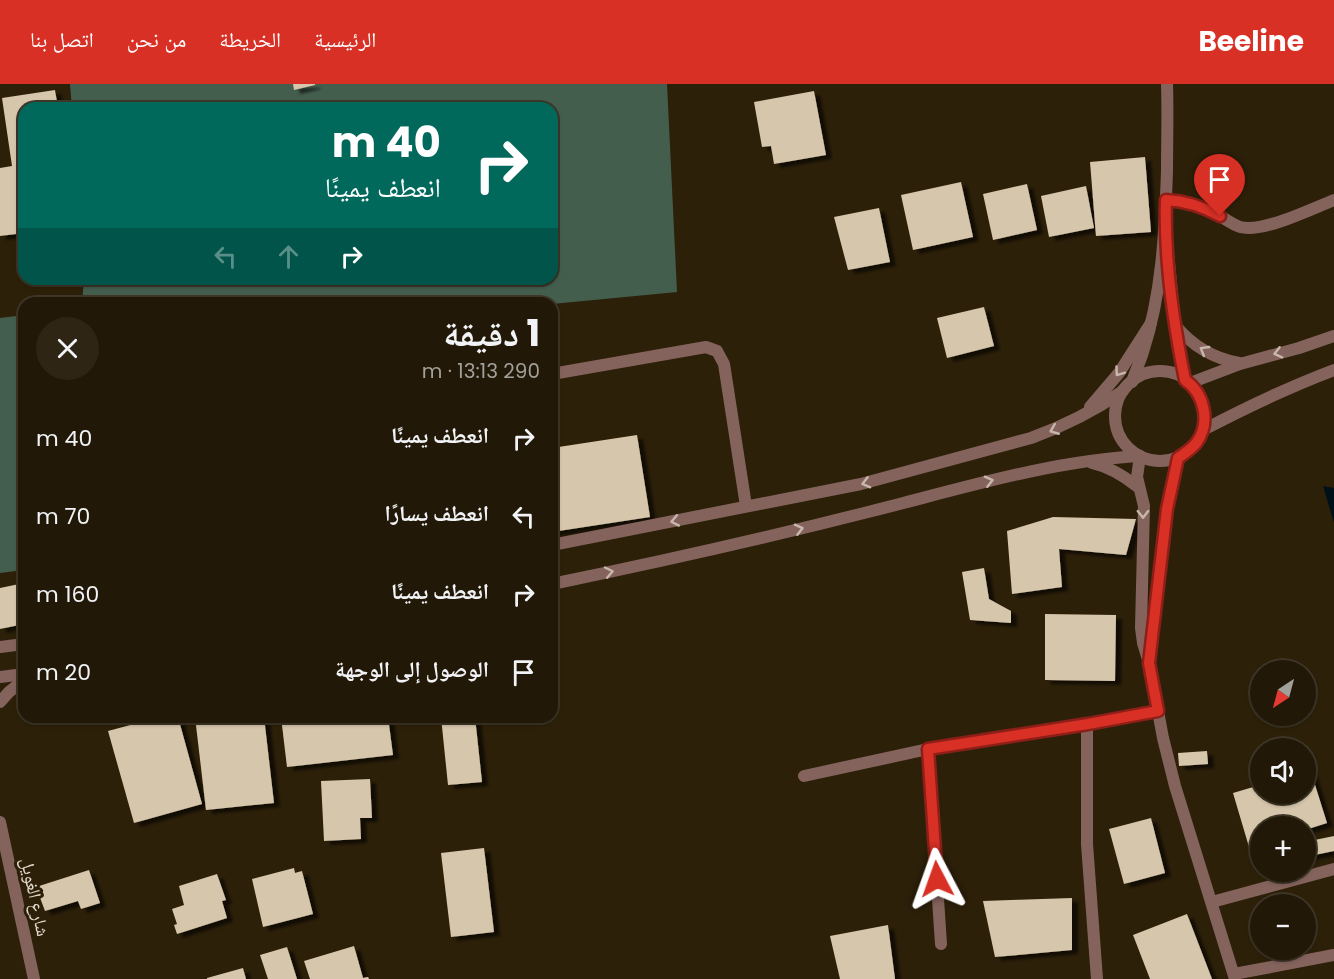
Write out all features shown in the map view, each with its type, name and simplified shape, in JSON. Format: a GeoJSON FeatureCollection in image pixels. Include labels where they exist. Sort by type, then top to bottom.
{"type":"FeatureCollection","features":[{"type":"Feature","properties":{"kind":"street"},"geometry":{"type":"LineString","coordinates":[[558,544],[861,484],[1031,438],[1080,418],[1103,405],[1127,386],[1142,376],[1152,372],[1175,374],[1188,382],[1198,393],[1203,405],[1203,430],[1189,451],[1178,458],[1165,461],[1140,456],[1129,449],[1121,439],[1115,415],[1117,402],[1127,386],[1143,352],[1159,279],[1166,200],[1167,84]]}},
{"type":"Feature","properties":{"kind":"street"},"geometry":{"type":"LineString","coordinates":[[1166,200],[1190,203],[1205,208],[1229,222],[1249,228],[1267,226],[1334,200]]}},
{"type":"Feature","properties":{"kind":"street"},"geometry":{"type":"LineString","coordinates":[[1165,224],[1174,325],[1188,382]]}},
{"type":"Feature","properties":{"kind":"street"},"geometry":{"type":"LineString","coordinates":[[1080,418],[1119,373],[1151,323]]}},
{"type":"Feature","properties":{"kind":"street"},"geometry":{"type":"LineString","coordinates":[[1174,325],[1204,352],[1240,364]]}},
{"type":"Feature","properties":{"kind":"street"},"geometry":{"type":"LineString","coordinates":[[1188,382],[1334,336]]}},
{"type":"Feature","properties":{"kind":"street"},"geometry":{"type":"LineString","coordinates":[[558,373],[706,347],[717,351],[724,364],[746,506]]}},
{"type":"Feature","properties":{"kind":"street"},"geometry":{"type":"LineString","coordinates":[[1203,430],[1244,409],[1334,370]]}},
{"type":"Feature","properties":{"kind":"street"},"geometry":{"type":"LineString","coordinates":[[558,583],[792,531],[1038,469],[1085,461],[1140,456]]}},
{"type":"Feature","properties":{"kind":"street"},"geometry":{"type":"LineString","coordinates":[[1140,456],[1137,477],[1144,506],[1142,636],[1175,786],[1234,976],[1334,956]]}},
{"type":"Feature","properties":{"kind":"street"},"geometry":{"type":"LineString","coordinates":[[1149,663],[1167,509],[1178,458]]}},
{"type":"Feature","properties":{"kind":"street"},"geometry":{"type":"LineString","coordinates":[[1085,461],[1113,470],[1138,487]]}},
{"type":"Feature","properties":{"kind":"street"},"geometry":{"type":"LineString","coordinates":[[0,647],[18,645]]}},
{"type":"Feature","properties":{"kind":"street"},"geometry":{"type":"LineString","coordinates":[[0,677],[18,675]]}},
{"type":"Feature","properties":{"kind":"street"},"geometry":{"type":"LineString","coordinates":[[0,702],[18,685]]}},
{"type":"Feature","properties":{"kind":"street"},"geometry":{"type":"LineString","coordinates":[[804,776],[928,749],[1158,711]]}},
{"type":"Feature","properties":{"kind":"street"},"geometry":{"type":"LineString","coordinates":[[1088,724],[1087,844],[1097,979]]}},
{"type":"Feature","properties":{"kind":"street"},"geometry":{"type":"LineString","coordinates":[[928,749],[941,944]]}},
{"type":"Feature","properties":{"kind":"street","name":"شارع الغويل"},"geometry":{"type":"LineString","coordinates":[[0,822],[34,979]]}},
{"type":"Feature","properties":{"kind":"street"},"geometry":{"type":"LineString","coordinates":[[1212,902],[1334,869]]}},
{"type":"Feature","properties":{"kind":"green space"},"geometry":{"type":"Polygon","coordinates":[[[70,84],[667,84],[677,292],[558,303],[558,297],[82,297],[84,285],[558,285],[558,102],[72,102],[70,84]]]}},
{"type":"Feature","properties":{"kind":"green space"},"geometry":{"type":"Polygon","coordinates":[[[18,316],[18,571],[0,573],[0,318],[18,316]]]}},
{"type":"Feature","properties":{"kind":"shaded area"},"geometry":{"type":"Polygon","coordinates":[[[1323,486],[1334,488],[1334,523],[1323,486]]]}},
{"type":"Feature","properties":{"kind":"building"},"geometry":{"type":"Polygon","coordinates":[[[293,84],[315,84],[315,85],[294,90],[293,84]]]}},
{"type":"Feature","properties":{"kind":"building"},"geometry":{"type":"Polygon","coordinates":[[[55,90],[57,102],[18,102],[18,234],[0,236],[0,168],[12,166],[2,98],[55,90]]]}},
{"type":"Feature","properties":{"kind":"building"},"geometry":{"type":"Polygon","coordinates":[[[814,91],[826,155],[774,164],[771,146],[762,147],[754,102],[814,91]]]}},
{"type":"Feature","properties":{"kind":"building"},"geometry":{"type":"Polygon","coordinates":[[[1145,157],[1151,232],[1096,236],[1090,162],[1145,157]]]}},
{"type":"Feature","properties":{"kind":"building"},"geometry":{"type":"Polygon","coordinates":[[[961,182],[973,237],[913,250],[901,195],[961,182]]]}},
{"type":"Feature","properties":{"kind":"building"},"geometry":{"type":"Polygon","coordinates":[[[1027,184],[1037,230],[993,240],[983,194],[1027,184]]]}},
{"type":"Feature","properties":{"kind":"building"},"geometry":{"type":"Polygon","coordinates":[[[1086,186],[1094,228],[1049,237],[1041,196],[1086,186]]]}},
{"type":"Feature","properties":{"kind":"building"},"geometry":{"type":"Polygon","coordinates":[[[879,208],[890,262],[848,270],[834,217],[879,208]]]}},
{"type":"Feature","properties":{"kind":"building"},"geometry":{"type":"Polygon","coordinates":[[[984,307],[994,346],[947,358],[937,318],[984,307]]]}},
{"type":"Feature","properties":{"kind":"building"},"geometry":{"type":"Polygon","coordinates":[[[637,435],[650,517],[558,531],[558,447],[637,435]]]}},
{"type":"Feature","properties":{"kind":"building"},"geometry":{"type":"Polygon","coordinates":[[[1053,517],[1136,519],[1126,555],[1059,549],[1062,587],[1012,594],[1007,531],[1053,517]]]}},
{"type":"Feature","properties":{"kind":"building"},"geometry":{"type":"Polygon","coordinates":[[[984,568],[989,599],[1011,611],[1011,623],[970,620],[962,572],[984,568]]]}},
{"type":"Feature","properties":{"kind":"building"},"geometry":{"type":"Polygon","coordinates":[[[18,584],[18,625],[0,629],[0,588],[18,584]]]}},
{"type":"Feature","properties":{"kind":"building"},"geometry":{"type":"Polygon","coordinates":[[[1045,614],[1116,615],[1115,681],[1045,680],[1045,614]]]}},
{"type":"Feature","properties":{"kind":"building"},"geometry":{"type":"Polygon","coordinates":[[[138,723],[180,723],[202,804],[134,823],[108,731],[138,723]]]}},
{"type":"Feature","properties":{"kind":"building"},"geometry":{"type":"Polygon","coordinates":[[[196,723],[265,723],[274,803],[206,810],[196,723]]]}},
{"type":"Feature","properties":{"kind":"building"},"geometry":{"type":"Polygon","coordinates":[[[282,723],[389,723],[393,755],[287,767],[282,723]]]}},
{"type":"Feature","properties":{"kind":"building"},"geometry":{"type":"Polygon","coordinates":[[[442,723],[476,723],[482,782],[448,785],[442,723]]]}},
{"type":"Feature","properties":{"kind":"building"},"geometry":{"type":"Polygon","coordinates":[[[1207,751],[1208,764],[1179,766],[1178,753],[1207,751]]]}},
{"type":"Feature","properties":{"kind":"building"},"geometry":{"type":"Polygon","coordinates":[[[370,779],[372,818],[360,818],[361,839],[324,841],[321,781],[370,779]]]}},
{"type":"Feature","properties":{"kind":"building"},"geometry":{"type":"Polygon","coordinates":[[[1250,788],[1250,804],[1316,804],[1316,788],[1327,823],[1316,826],[1316,816],[1250,816],[1249,847],[1233,793],[1250,788]]]}},
{"type":"Feature","properties":{"kind":"building"},"geometry":{"type":"Polygon","coordinates":[[[1151,818],[1165,873],[1124,884],[1109,829],[1151,818]]]}},
{"type":"Feature","properties":{"kind":"building"},"geometry":{"type":"Polygon","coordinates":[[[1334,836],[1334,851],[1316,855],[1316,840],[1334,836]]]}},
{"type":"Feature","properties":{"kind":"building"},"geometry":{"type":"Polygon","coordinates":[[[484,848],[494,932],[451,937],[441,853],[484,848]]]}},
{"type":"Feature","properties":{"kind":"building"},"geometry":{"type":"Polygon","coordinates":[[[294,868],[295,873],[302,871],[313,914],[263,927],[252,879],[294,868]]]}},
{"type":"Feature","properties":{"kind":"building"},"geometry":{"type":"Polygon","coordinates":[[[89,870],[100,903],[81,909],[78,901],[45,911],[36,887],[89,870]]]}},
{"type":"Feature","properties":{"kind":"building"},"geometry":{"type":"Polygon","coordinates":[[[217,874],[226,900],[222,901],[227,918],[177,934],[174,925],[177,924],[172,909],[184,905],[179,886],[217,874]]]}},
{"type":"Feature","properties":{"kind":"building"},"geometry":{"type":"Polygon","coordinates":[[[1072,898],[1072,950],[995,957],[983,901],[1072,898]]]}},
{"type":"Feature","properties":{"kind":"building"},"geometry":{"type":"Polygon","coordinates":[[[1187,914],[1212,979],[1150,979],[1133,935],[1187,914]]]}},
{"type":"Feature","properties":{"kind":"building"},"geometry":{"type":"Polygon","coordinates":[[[888,925],[895,979],[840,979],[830,936],[888,925]]]}},
{"type":"Feature","properties":{"kind":"building"},"geometry":{"type":"Polygon","coordinates":[[[354,946],[363,978],[368,977],[369,979],[310,979],[304,961],[354,946]]]}},
{"type":"Feature","properties":{"kind":"building"},"geometry":{"type":"Polygon","coordinates":[[[287,947],[297,979],[268,979],[260,955],[287,947]]]}},
{"type":"Feature","properties":{"kind":"building"},"geometry":{"type":"Polygon","coordinates":[[[243,968],[246,979],[207,979],[207,978],[243,968]]]}},
{"type":"Feature","properties":{"kind":"route"},"geometry":{"type":"LineString","coordinates":[[937,879],[928,749],[1158,711],[1149,663],[1167,509],[1178,458],[1189,451],[1197,441],[1203,430],[1204,418],[1203,405],[1198,393],[1185,380],[1174,325],[1165,224],[1166,200],[1190,203],[1220,216]]}}]}
